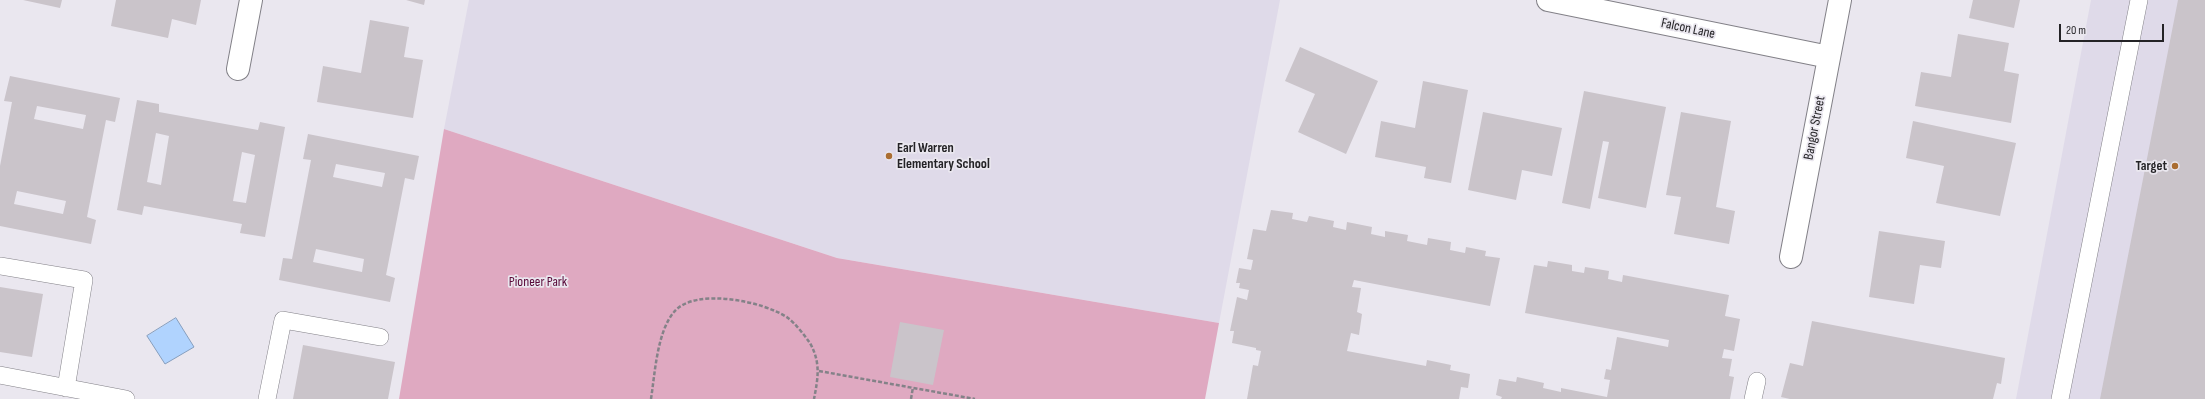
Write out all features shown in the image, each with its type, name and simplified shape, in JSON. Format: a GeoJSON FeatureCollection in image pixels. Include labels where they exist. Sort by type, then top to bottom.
{"type":"FeatureCollection","features":[{"type":"Feature","properties":{"kind":"street"},"geometry":{"type":"LineString","coordinates":[[238,70],[251,0]]}},
{"type":"Feature","properties":{"kind":"street","name":"Falcon Lane"},"geometry":{"type":"LineString","coordinates":[[1548,0],[1828,57]]}},
{"type":"Feature","properties":{"kind":"street","name":"Bangor Street"},"geometry":{"type":"LineString","coordinates":[[1791,257],[1840,0]]}},
{"type":"Feature","properties":{"kind":"lane"},"geometry":{"type":"LineString","coordinates":[[2060,399],[2139,0]]}},
{"type":"Feature","properties":{"kind":"lane"},"geometry":{"type":"LineString","coordinates":[[0,266],[84,280],[66,388]]}},
{"type":"Feature","properties":{"kind":"lane"},"geometry":{"type":"LineString","coordinates":[[267,399],[283,320],[380,337]]}},
{"type":"Feature","properties":{"kind":"lane"},"geometry":{"type":"LineString","coordinates":[[0,374],[126,399]]}},
{"type":"Feature","properties":{"kind":"lane"},"geometry":{"type":"LineString","coordinates":[[1753,399],[1757,381]]}},
{"type":"Feature","properties":{"kind":"path"},"geometry":{"type":"LineString","coordinates":[[651,399],[664,325],[674,311],[689,300],[706,298],[730,300],[776,311],[788,318],[810,344],[820,371],[814,399]]}},
{"type":"Feature","properties":{"kind":"path"},"geometry":{"type":"LineString","coordinates":[[820,371],[974,399]]}},
{"type":"Feature","properties":{"kind":"path"},"geometry":{"type":"LineString","coordinates":[[911,399],[914,387]]}},
{"type":"Feature","properties":{"kind":"shaded area","name":"Earl Warren Elementary School"},"geometry":{"type":"Polygon","coordinates":[[[469,0],[1280,0],[1219,323],[837,258],[444,129],[469,0]]]}},
{"type":"Feature","properties":{"kind":"shaded area"},"geometry":{"type":"Polygon","coordinates":[[[2091,0],[2205,0],[2205,399],[2016,399],[2091,0]]]}},
{"type":"Feature","properties":{"kind":"green space","name":"Pioneer Park"},"geometry":{"type":"Polygon","coordinates":[[[444,129],[837,258],[1219,323],[1205,399],[399,399],[444,129]]]}},
{"type":"Feature","properties":{"kind":"water"},"geometry":{"type":"Polygon","coordinates":[[[176,318],[194,347],[165,364],[147,336],[176,318]]]}},
{"type":"Feature","properties":{"kind":"building"},"geometry":{"type":"Polygon","coordinates":[[[23,0],[62,0],[60,8],[23,0]]]}},
{"type":"Feature","properties":{"kind":"building"},"geometry":{"type":"Polygon","coordinates":[[[116,0],[201,0],[196,25],[172,19],[168,38],[111,26],[116,0]]]}},
{"type":"Feature","properties":{"kind":"building"},"geometry":{"type":"Polygon","coordinates":[[[406,0],[425,0],[424,5],[406,0]]]}},
{"type":"Feature","properties":{"kind":"building"},"geometry":{"type":"Polygon","coordinates":[[[1973,0],[2020,0],[2014,28],[1969,18],[1973,0]]]}},
{"type":"Feature","properties":{"kind":"building","name":"Target"},"geometry":{"type":"Polygon","coordinates":[[[2178,0],[2205,0],[2205,399],[2100,399],[2178,0]]]}},
{"type":"Feature","properties":{"kind":"building"},"geometry":{"type":"Polygon","coordinates":[[[370,20],[409,27],[404,57],[423,60],[413,118],[317,102],[323,66],[361,73],[370,20]]]}},
{"type":"Feature","properties":{"kind":"building"},"geometry":{"type":"Polygon","coordinates":[[[1958,34],[2009,43],[2004,71],[2019,74],[2011,123],[1915,106],[1921,72],[1951,77],[1958,34]]]}},
{"type":"Feature","properties":{"kind":"building"},"geometry":{"type":"Polygon","coordinates":[[[1300,47],[1378,81],[1346,154],[1298,132],[1315,94],[1285,81],[1300,47]]]}},
{"type":"Feature","properties":{"kind":"building"},"geometry":{"type":"Polygon","coordinates":[[[10,76],[120,98],[115,122],[106,120],[87,217],[96,220],[91,244],[0,226],[0,166],[12,102],[4,101],[10,76]],[[37,106],[34,119],[83,129],[86,115],[37,106]],[[17,191],[14,204],[63,214],[66,201],[17,191]]]}},
{"type":"Feature","properties":{"kind":"building"},"geometry":{"type":"Polygon","coordinates":[[[1423,81],[1468,90],[1451,183],[1424,178],[1426,167],[1375,157],[1381,121],[1415,128],[1423,81]]]}},
{"type":"Feature","properties":{"kind":"building"},"geometry":{"type":"Polygon","coordinates":[[[1584,91],[1666,107],[1646,208],[1598,198],[1609,142],[1603,141],[1590,209],[1562,203],[1584,91]]]}},
{"type":"Feature","properties":{"kind":"building"},"geometry":{"type":"Polygon","coordinates":[[[137,100],[159,104],[159,112],[258,130],[260,122],[285,127],[265,237],[240,233],[242,224],[144,206],[142,215],[117,210],[137,100]],[[156,133],[147,182],[161,185],[169,136],[156,133]],[[242,152],[233,201],[246,203],[255,155],[242,152]]]}},
{"type":"Feature","properties":{"kind":"building"},"geometry":{"type":"Polygon","coordinates":[[[1483,112],[1562,128],[1552,176],[1522,170],[1516,200],[1468,190],[1483,112]]]}},
{"type":"Feature","properties":{"kind":"building"},"geometry":{"type":"Polygon","coordinates":[[[1681,112],[1731,121],[1716,207],[1735,211],[1729,244],[1674,234],[1681,197],[1666,195],[1681,112]]]}},
{"type":"Feature","properties":{"kind":"building"},"geometry":{"type":"Polygon","coordinates":[[[1913,121],[2016,143],[2000,216],[1936,203],[1944,166],[1906,158],[1913,121]]]}},
{"type":"Feature","properties":{"kind":"building"},"geometry":{"type":"Polygon","coordinates":[[[308,134],[419,156],[414,180],[405,178],[386,275],[395,278],[390,302],[279,280],[283,258],[292,259],[311,160],[303,159],[308,134]],[[336,164],[333,177],[382,187],[385,173],[336,164]],[[316,249],[313,262],[362,272],[364,259],[316,249]]]}},
{"type":"Feature","properties":{"kind":"building"},"geometry":{"type":"Polygon","coordinates":[[[1271,210],[1293,213],[1292,219],[1307,222],[1309,216],[1334,221],[1333,227],[1346,230],[1347,222],[1372,227],[1371,234],[1385,237],[1385,231],[1408,235],[1407,241],[1427,245],[1428,238],[1451,242],[1450,250],[1465,253],[1466,247],[1486,251],[1485,256],[1500,258],[1490,306],[1354,280],[1352,287],[1361,288],[1357,312],[1362,314],[1359,335],[1351,333],[1347,351],[1426,366],[1427,360],[1451,365],[1450,370],[1470,374],[1468,388],[1461,387],[1459,399],[1247,399],[1253,365],[1258,366],[1261,351],[1256,350],[1256,348],[1232,343],[1234,331],[1230,331],[1237,297],[1247,300],[1249,290],[1239,288],[1240,283],[1236,283],[1239,268],[1251,270],[1253,260],[1247,259],[1253,229],[1266,231],[1271,210]]]}},
{"type":"Feature","properties":{"kind":"building"},"geometry":{"type":"Polygon","coordinates":[[[1879,231],[1945,241],[1941,268],[1920,265],[1914,304],[1869,297],[1879,231]]]}},
{"type":"Feature","properties":{"kind":"building"},"geometry":{"type":"Polygon","coordinates":[[[1548,261],[1572,265],[1572,271],[1584,273],[1585,267],[1609,271],[1608,279],[1622,282],[1623,275],[1729,295],[1725,316],[1740,319],[1734,351],[1724,349],[1722,358],[1732,359],[1729,376],[1734,377],[1730,399],[1501,399],[1502,397],[1496,395],[1499,379],[1516,382],[1517,377],[1544,383],[1543,388],[1561,392],[1561,388],[1607,397],[1610,380],[1604,379],[1606,369],[1611,370],[1617,337],[1668,347],[1669,340],[1525,313],[1534,265],[1547,267],[1548,261]]]}},
{"type":"Feature","properties":{"kind":"building"},"geometry":{"type":"Polygon","coordinates":[[[0,287],[43,294],[32,357],[0,352],[0,287]]]}},
{"type":"Feature","properties":{"kind":"building"},"geometry":{"type":"Polygon","coordinates":[[[1812,321],[2005,358],[2001,384],[1997,383],[1993,399],[1790,399],[1781,397],[1790,363],[1803,366],[1812,321]]]}},
{"type":"Feature","properties":{"kind":"building"},"geometry":{"type":"Polygon","coordinates":[[[900,322],[944,330],[933,385],[890,377],[900,322]]]}},
{"type":"Feature","properties":{"kind":"building"},"geometry":{"type":"Polygon","coordinates":[[[303,345],[395,362],[388,399],[293,399],[303,345]]]}},
{"type":"Feature","properties":{"kind":"place","name":"Earl Warren Elementary School"},"geometry":{"type":"Point","coordinates":[889,156]}},
{"type":"Feature","properties":{"kind":"place","name":"Target"},"geometry":{"type":"Point","coordinates":[2175,166]}}]}
